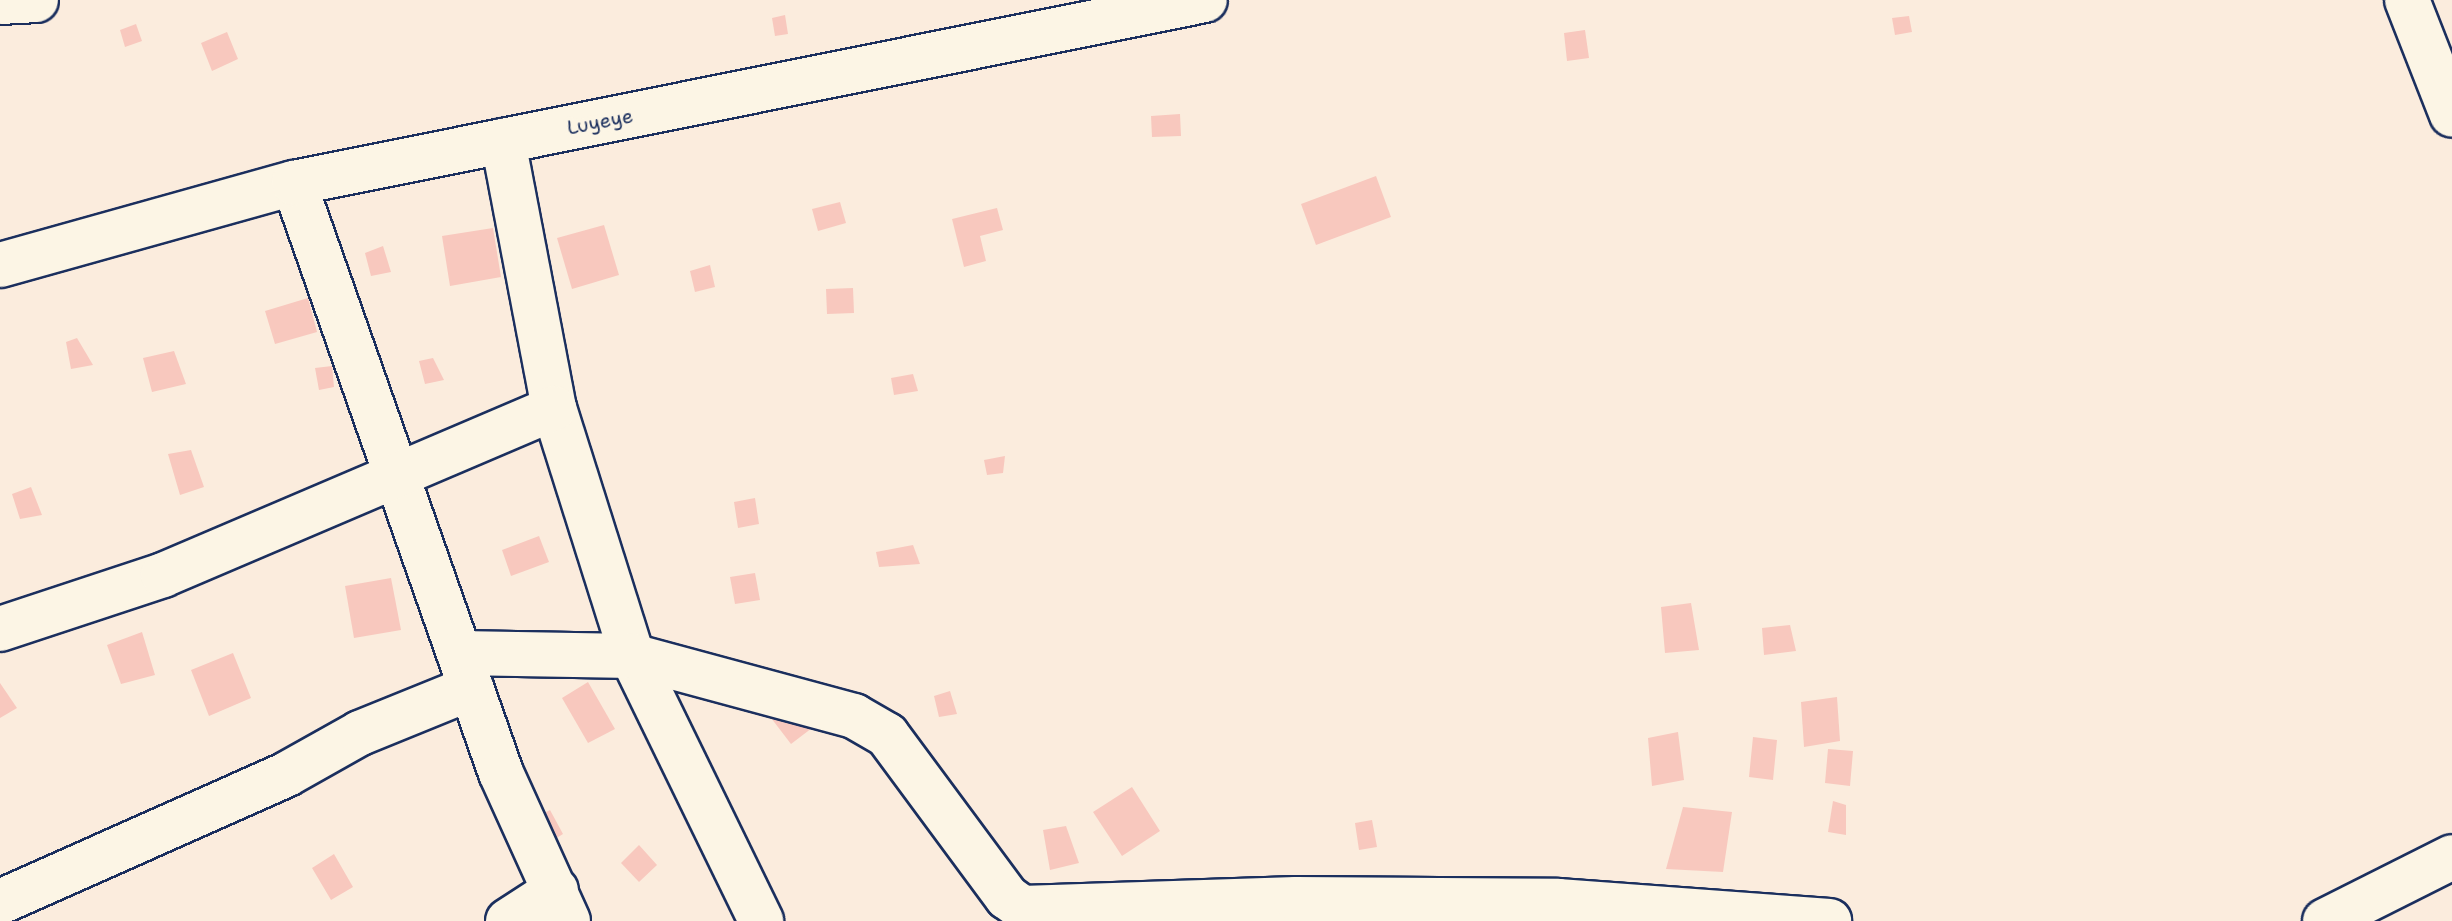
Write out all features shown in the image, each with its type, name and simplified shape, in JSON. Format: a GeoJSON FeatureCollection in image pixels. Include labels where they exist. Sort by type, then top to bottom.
{"type":"FeatureCollection","features":[{"type":"Feature","properties":{"kind":"street"},"geometry":{"type":"LineString","coordinates":[[0,2],[36,0]]}},
{"type":"Feature","properties":{"kind":"street","name":"Luyeye"},"geometry":{"type":"LineString","coordinates":[[0,265],[294,183],[1205,0]]}},
{"type":"Feature","properties":{"kind":"street"},"geometry":{"type":"LineString","coordinates":[[2407,0],[2452,115]]}},
{"type":"Feature","properties":{"kind":"street"},"geometry":{"type":"LineString","coordinates":[[503,141],[554,408],[632,656],[761,921]]}},
{"type":"Feature","properties":{"kind":"street"},"geometry":{"type":"LineString","coordinates":[[294,183],[501,773],[562,906],[508,921]]}},
{"type":"Feature","properties":{"kind":"street"},"geometry":{"type":"LineString","coordinates":[[0,629],[163,575],[554,408]]}},
{"type":"Feature","properties":{"kind":"street"},"geometry":{"type":"LineString","coordinates":[[10,897],[287,774],[465,671],[632,656],[798,697],[854,716],[887,735],[1007,897],[1022,908],[1296,899],[1543,901],[1829,921]]}},
{"type":"Feature","properties":{"kind":"street"},"geometry":{"type":"LineString","coordinates":[[2325,921],[2452,857]]}},
{"type":"Feature","properties":{"kind":"building"},"geometry":{"type":"Polygon","coordinates":[[[785,15],[788,34],[775,36],[772,18],[785,15]]]}},
{"type":"Feature","properties":{"kind":"building"},"geometry":{"type":"Polygon","coordinates":[[[1909,16],[1912,32],[1895,35],[1892,18],[1909,16]]]}},
{"type":"Feature","properties":{"kind":"building"},"geometry":{"type":"Polygon","coordinates":[[[136,24],[142,41],[125,47],[120,30],[136,24]]]}},
{"type":"Feature","properties":{"kind":"building"},"geometry":{"type":"Polygon","coordinates":[[[1585,30],[1589,58],[1567,61],[1564,33],[1585,30]]]}},
{"type":"Feature","properties":{"kind":"building"},"geometry":{"type":"Polygon","coordinates":[[[227,32],[238,59],[212,71],[201,43],[227,32]]]}},
{"type":"Feature","properties":{"kind":"building"},"geometry":{"type":"Polygon","coordinates":[[[1180,114],[1181,136],[1152,137],[1151,116],[1180,114]]]}},
{"type":"Feature","properties":{"kind":"building"},"geometry":{"type":"Polygon","coordinates":[[[1376,176],[1391,217],[1316,245],[1301,204],[1376,176]]]}},
{"type":"Feature","properties":{"kind":"building"},"geometry":{"type":"Polygon","coordinates":[[[840,202],[846,223],[818,231],[812,209],[840,202]]]}},
{"type":"Feature","properties":{"kind":"building"},"geometry":{"type":"Polygon","coordinates":[[[997,208],[1003,230],[980,236],[986,261],[964,267],[952,219],[997,208]]]}},
{"type":"Feature","properties":{"kind":"building"},"geometry":{"type":"Polygon","coordinates":[[[604,225],[619,275],[572,289],[557,238],[604,225]]]}},
{"type":"Feature","properties":{"kind":"building"},"geometry":{"type":"Polygon","coordinates":[[[493,228],[501,277],[450,286],[442,236],[493,228]]]}},
{"type":"Feature","properties":{"kind":"building"},"geometry":{"type":"Polygon","coordinates":[[[383,246],[391,272],[371,276],[365,253],[383,246]]]}},
{"type":"Feature","properties":{"kind":"building"},"geometry":{"type":"Polygon","coordinates":[[[710,265],[715,287],[695,292],[690,271],[710,265]]]}},
{"type":"Feature","properties":{"kind":"building"},"geometry":{"type":"Polygon","coordinates":[[[853,288],[854,313],[827,314],[826,289],[853,288]]]}},
{"type":"Feature","properties":{"kind":"building"},"geometry":{"type":"Polygon","coordinates":[[[308,298],[317,332],[275,344],[265,311],[308,298]]]}},
{"type":"Feature","properties":{"kind":"building"},"geometry":{"type":"Polygon","coordinates":[[[77,338],[93,365],[71,369],[66,342],[77,338]]]}},
{"type":"Feature","properties":{"kind":"building"},"geometry":{"type":"Polygon","coordinates":[[[174,351],[186,384],[152,392],[143,358],[174,351]]]}},
{"type":"Feature","properties":{"kind":"building"},"geometry":{"type":"Polygon","coordinates":[[[433,358],[444,380],[425,384],[419,361],[433,358]]]}},
{"type":"Feature","properties":{"kind":"building"},"geometry":{"type":"Polygon","coordinates":[[[332,366],[334,387],[319,390],[315,368],[332,366]]]}},
{"type":"Feature","properties":{"kind":"building"},"geometry":{"type":"Polygon","coordinates":[[[913,374],[918,391],[894,395],[891,378],[913,374]]]}},
{"type":"Feature","properties":{"kind":"building"},"geometry":{"type":"Polygon","coordinates":[[[191,450],[204,487],[180,495],[168,454],[191,450]]]}},
{"type":"Feature","properties":{"kind":"building"},"geometry":{"type":"Polygon","coordinates":[[[1005,456],[1003,473],[987,475],[984,460],[1005,456]]]}},
{"type":"Feature","properties":{"kind":"building"},"geometry":{"type":"Polygon","coordinates":[[[31,487],[42,515],[20,519],[12,494],[31,487]]]}},
{"type":"Feature","properties":{"kind":"building"},"geometry":{"type":"Polygon","coordinates":[[[755,498],[759,524],[738,528],[734,502],[755,498]]]}},
{"type":"Feature","properties":{"kind":"building"},"geometry":{"type":"Polygon","coordinates":[[[539,536],[549,562],[511,576],[502,550],[539,536]]]}},
{"type":"Feature","properties":{"kind":"building"},"geometry":{"type":"Polygon","coordinates":[[[913,545],[920,564],[879,567],[876,552],[913,545]]]}},
{"type":"Feature","properties":{"kind":"building"},"geometry":{"type":"Polygon","coordinates":[[[755,573],[760,600],[735,604],[730,577],[755,573]]]}},
{"type":"Feature","properties":{"kind":"building"},"geometry":{"type":"Polygon","coordinates":[[[391,578],[401,630],[354,638],[345,586],[391,578]]]}},
{"type":"Feature","properties":{"kind":"building"},"geometry":{"type":"Polygon","coordinates":[[[1691,603],[1699,650],[1665,653],[1661,607],[1691,603]]]}},
{"type":"Feature","properties":{"kind":"building"},"geometry":{"type":"Polygon","coordinates":[[[1790,625],[1796,651],[1764,655],[1762,628],[1790,625]]]}},
{"type":"Feature","properties":{"kind":"building"},"geometry":{"type":"Polygon","coordinates":[[[142,632],[155,675],[121,684],[107,645],[142,632]]]}},
{"type":"Feature","properties":{"kind":"building"},"geometry":{"type":"Polygon","coordinates":[[[233,653],[251,698],[209,716],[191,670],[233,653]]]}},
{"type":"Feature","properties":{"kind":"building"},"geometry":{"type":"Polygon","coordinates":[[[588,682],[615,729],[588,743],[562,698],[588,682]]]}},
{"type":"Feature","properties":{"kind":"building"},"geometry":{"type":"Polygon","coordinates":[[[0,683],[17,708],[0,718],[0,683]]]}},
{"type":"Feature","properties":{"kind":"building"},"geometry":{"type":"Polygon","coordinates":[[[950,691],[957,714],[939,717],[934,696],[950,691]]]}},
{"type":"Feature","properties":{"kind":"building"},"geometry":{"type":"Polygon","coordinates":[[[1837,697],[1840,741],[1804,747],[1801,702],[1837,697]]]}},
{"type":"Feature","properties":{"kind":"building"},"geometry":{"type":"Polygon","coordinates":[[[789,698],[812,728],[791,744],[768,714],[789,698]]]}},
{"type":"Feature","properties":{"kind":"building"},"geometry":{"type":"Polygon","coordinates":[[[1678,732],[1684,780],[1652,786],[1648,738],[1678,732]]]}},
{"type":"Feature","properties":{"kind":"building"},"geometry":{"type":"Polygon","coordinates":[[[1753,737],[1777,740],[1773,780],[1749,777],[1753,737]]]}},
{"type":"Feature","properties":{"kind":"building"},"geometry":{"type":"Polygon","coordinates":[[[1828,749],[1853,751],[1850,786],[1825,783],[1828,749]]]}},
{"type":"Feature","properties":{"kind":"building"},"geometry":{"type":"Polygon","coordinates":[[[1132,787],[1160,831],[1122,856],[1093,812],[1132,787]]]}},
{"type":"Feature","properties":{"kind":"building"},"geometry":{"type":"Polygon","coordinates":[[[1833,801],[1846,805],[1846,835],[1828,832],[1833,801]]]}},
{"type":"Feature","properties":{"kind":"building"},"geometry":{"type":"Polygon","coordinates":[[[1683,807],[1732,812],[1723,872],[1666,869],[1683,807]]]}},
{"type":"Feature","properties":{"kind":"building"},"geometry":{"type":"Polygon","coordinates":[[[550,810],[563,834],[545,845],[531,820],[550,810]]]}},
{"type":"Feature","properties":{"kind":"building"},"geometry":{"type":"Polygon","coordinates":[[[1372,820],[1377,847],[1359,850],[1355,823],[1372,820]]]}},
{"type":"Feature","properties":{"kind":"building"},"geometry":{"type":"Polygon","coordinates":[[[1066,826],[1079,863],[1050,870],[1043,830],[1066,826]]]}},
{"type":"Feature","properties":{"kind":"building"},"geometry":{"type":"Polygon","coordinates":[[[639,845],[657,865],[639,882],[621,863],[639,845]]]}},
{"type":"Feature","properties":{"kind":"building"},"geometry":{"type":"Polygon","coordinates":[[[334,854],[353,887],[331,900],[312,868],[334,854]]]}}]}
